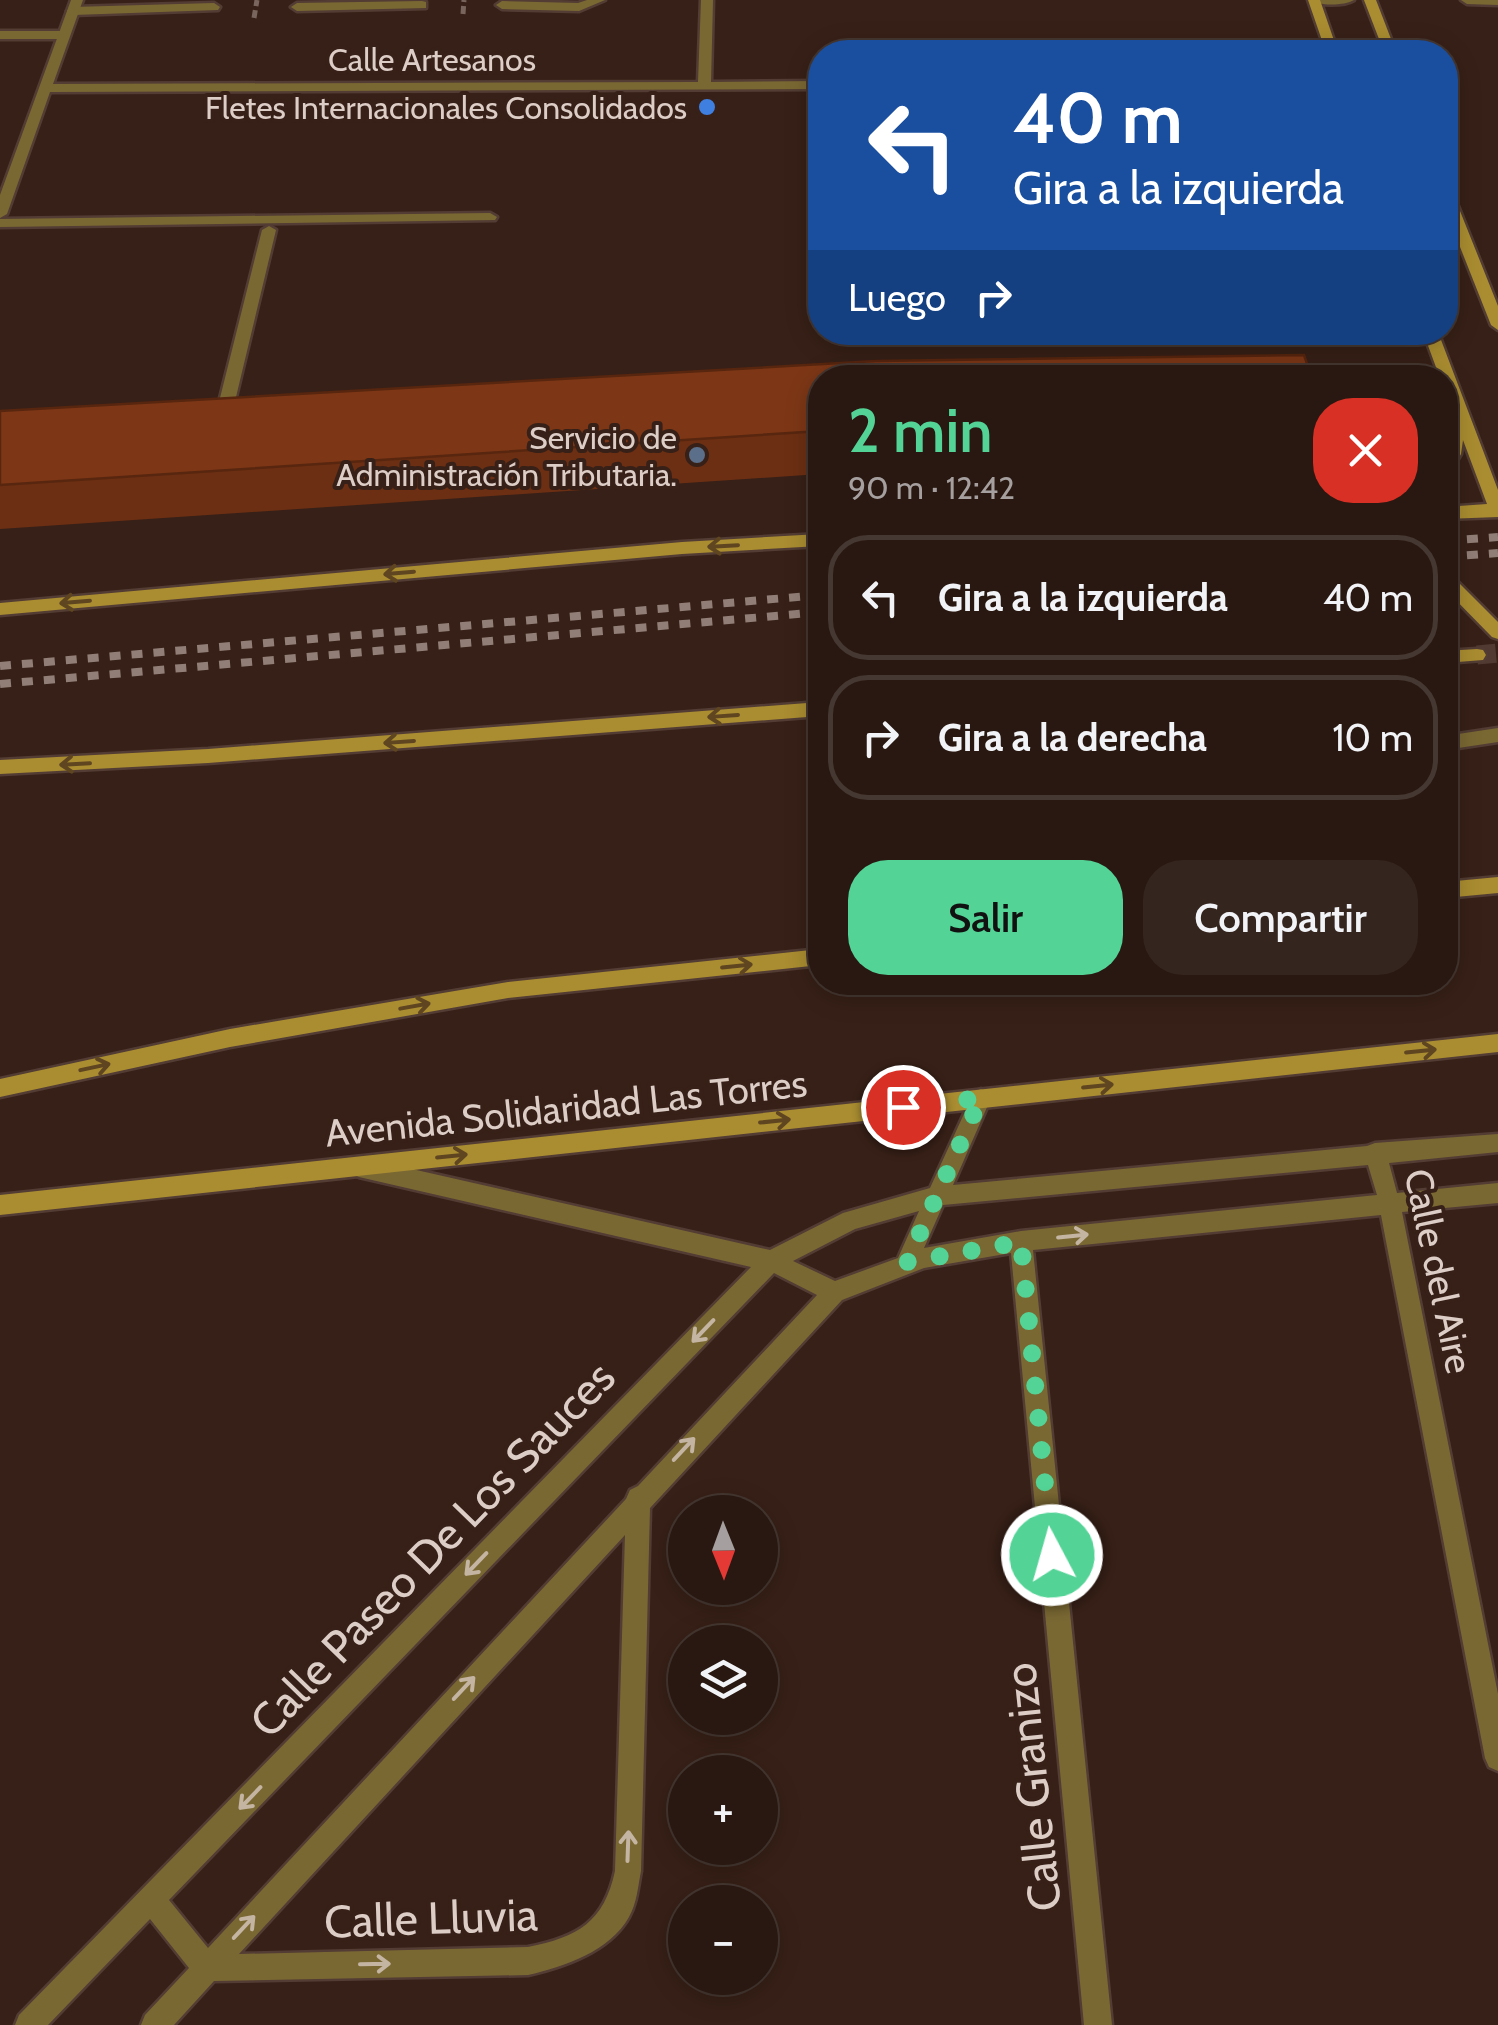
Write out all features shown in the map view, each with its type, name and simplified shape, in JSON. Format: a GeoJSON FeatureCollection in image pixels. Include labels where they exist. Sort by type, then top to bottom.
{"type":"FeatureCollection","features":[{"type":"Feature","properties":{"kind":"main road"},"geometry":{"type":"LineString","coordinates":[[1314,0],[1328,40]]}},
{"type":"Feature","properties":{"kind":"main road"},"geometry":{"type":"LineString","coordinates":[[1370,0],[1385,40]]}},
{"type":"Feature","properties":{"kind":"main road"},"geometry":{"type":"LineString","coordinates":[[1458,224],[1498,324]]}},
{"type":"Feature","properties":{"kind":"main road"},"geometry":{"type":"LineString","coordinates":[[1458,421],[1459,414]]}},
{"type":"Feature","properties":{"kind":"main road"},"geometry":{"type":"LineString","coordinates":[[1458,512],[1498,510],[1459,414]]}},
{"type":"Feature","properties":{"kind":"main road"},"geometry":{"type":"LineString","coordinates":[[0,608],[808,541]]}},
{"type":"Feature","properties":{"kind":"main road"},"geometry":{"type":"LineString","coordinates":[[1458,592],[1498,633]]}},
{"type":"Feature","properties":{"kind":"main road"},"geometry":{"type":"LineString","coordinates":[[1458,657],[1477,655]]}},
{"type":"Feature","properties":{"kind":"main road"},"geometry":{"type":"LineString","coordinates":[[0,768],[208,756],[808,709]]}},
{"type":"Feature","properties":{"kind":"main road"},"geometry":{"type":"LineString","coordinates":[[1458,889],[1498,885]]}},
{"type":"Feature","properties":{"kind":"main road"},"geometry":{"type":"LineString","coordinates":[[0,1088],[230,1038],[508,990],[808,958]]}},
{"type":"Feature","properties":{"kind":"main road","name":"Avenida Solidaridad Las Torres"},"geometry":{"type":"LineString","coordinates":[[0,1205],[1498,1043]]}},
{"type":"Feature","properties":{"kind":"street"},"geometry":{"type":"LineString","coordinates":[[502,6],[579,7],[599,0]]}},
{"type":"Feature","properties":{"kind":"street"},"geometry":{"type":"LineString","coordinates":[[704,85],[707,0]]}},
{"type":"Feature","properties":{"kind":"street"},"geometry":{"type":"LineString","coordinates":[[1314,0],[1348,0]]}},
{"type":"Feature","properties":{"kind":"street"},"geometry":{"type":"LineString","coordinates":[[1467,0],[1498,1]]}},
{"type":"Feature","properties":{"kind":"street"},"geometry":{"type":"LineString","coordinates":[[0,214],[7,175],[75,5],[214,7]]}},
{"type":"Feature","properties":{"kind":"street"},"geometry":{"type":"LineString","coordinates":[[297,7],[422,5]]}},
{"type":"Feature","properties":{"kind":"street"},"geometry":{"type":"LineString","coordinates":[[0,35],[64,35]]}},
{"type":"Feature","properties":{"kind":"street","name":"Calle Artesanos"},"geometry":{"type":"LineString","coordinates":[[44,88],[808,85]]}},
{"type":"Feature","properties":{"kind":"street"},"geometry":{"type":"LineString","coordinates":[[0,223],[490,218]]}},
{"type":"Feature","properties":{"kind":"street"},"geometry":{"type":"LineString","coordinates":[[222,424],[269,230]]}},
{"type":"Feature","properties":{"kind":"street"},"geometry":{"type":"LineString","coordinates":[[203,426],[241,423]]}},
{"type":"Feature","properties":{"kind":"street"},"geometry":{"type":"LineString","coordinates":[[1458,741],[1498,735]]}},
{"type":"Feature","properties":{"kind":"street"},"geometry":{"type":"LineString","coordinates":[[907,1262],[981,1098]]}},
{"type":"Feature","properties":{"kind":"street","name":"Calle Paseo De Los Sauces"},"geometry":{"type":"LineString","coordinates":[[30,2025],[771,1261],[851,1220],[937,1196],[1498,1143]]}},
{"type":"Feature","properties":{"kind":"street","name":"Calle del Aire"},"geometry":{"type":"LineString","coordinates":[[1375,1152],[1390,1205],[1498,1758]]}},
{"type":"Feature","properties":{"kind":"street"},"geometry":{"type":"LineString","coordinates":[[355,1166],[771,1261],[834,1292]]}},
{"type":"Feature","properties":{"kind":"street"},"geometry":{"type":"LineString","coordinates":[[154,2025],[638,1498],[834,1292],[907,1262],[1021,1242],[1498,1193]]}},
{"type":"Feature","properties":{"kind":"street","name":"Calle Granizo"},"geometry":{"type":"LineString","coordinates":[[1021,1242],[1098,2025]]}},
{"type":"Feature","properties":{"kind":"street","name":"Calle Lluvia"},"geometry":{"type":"LineString","coordinates":[[207,1968],[528,1961],[561,1955],[593,1934],[620,1908],[628,1871],[638,1498]]}},
{"type":"Feature","properties":{"kind":"street"},"geometry":{"type":"LineString","coordinates":[[151,1899],[207,1968]]}},
{"type":"Feature","properties":{"kind":"path"},"geometry":{"type":"LineString","coordinates":[[254,18],[257,0]]}},
{"type":"Feature","properties":{"kind":"path"},"geometry":{"type":"LineString","coordinates":[[463,14],[464,0]]}},
{"type":"Feature","properties":{"kind":"building"},"geometry":{"type":"Polygon","coordinates":[[[1304,355],[1307,365],[808,365],[808,432],[0,485],[0,411],[876,361],[1304,355]]]}},
{"type":"Feature","properties":{"kind":"tunnel"},"geometry":{"type":"LineString","coordinates":[[1477,655],[1498,653]]}},
{"type":"Feature","properties":{"kind":"railway"},"geometry":{"type":"LineString","coordinates":[[1458,540],[1498,537]]}},
{"type":"Feature","properties":{"kind":"railway"},"geometry":{"type":"LineString","coordinates":[[1458,556],[1498,553]]}},
{"type":"Feature","properties":{"kind":"railway"},"geometry":{"type":"LineString","coordinates":[[0,666],[808,596]]}},
{"type":"Feature","properties":{"kind":"railway"},"geometry":{"type":"LineString","coordinates":[[0,684],[808,613]]}},
{"type":"Feature","properties":{"kind":"place","name":"Fletes Internacionales Consolidados"},"geometry":{"type":"Point","coordinates":[707,107]}},
{"type":"Feature","properties":{"kind":"place","name":"Servicio de Administración Tributaria."},"geometry":{"type":"Point","coordinates":[697,455]}},
{"type":"Feature","properties":{"kind":"route"},"geometry":{"type":"LineString","coordinates":[[903,1107],[981,1098],[907,1262],[1021,1242],[1052,1555]]}}]}
